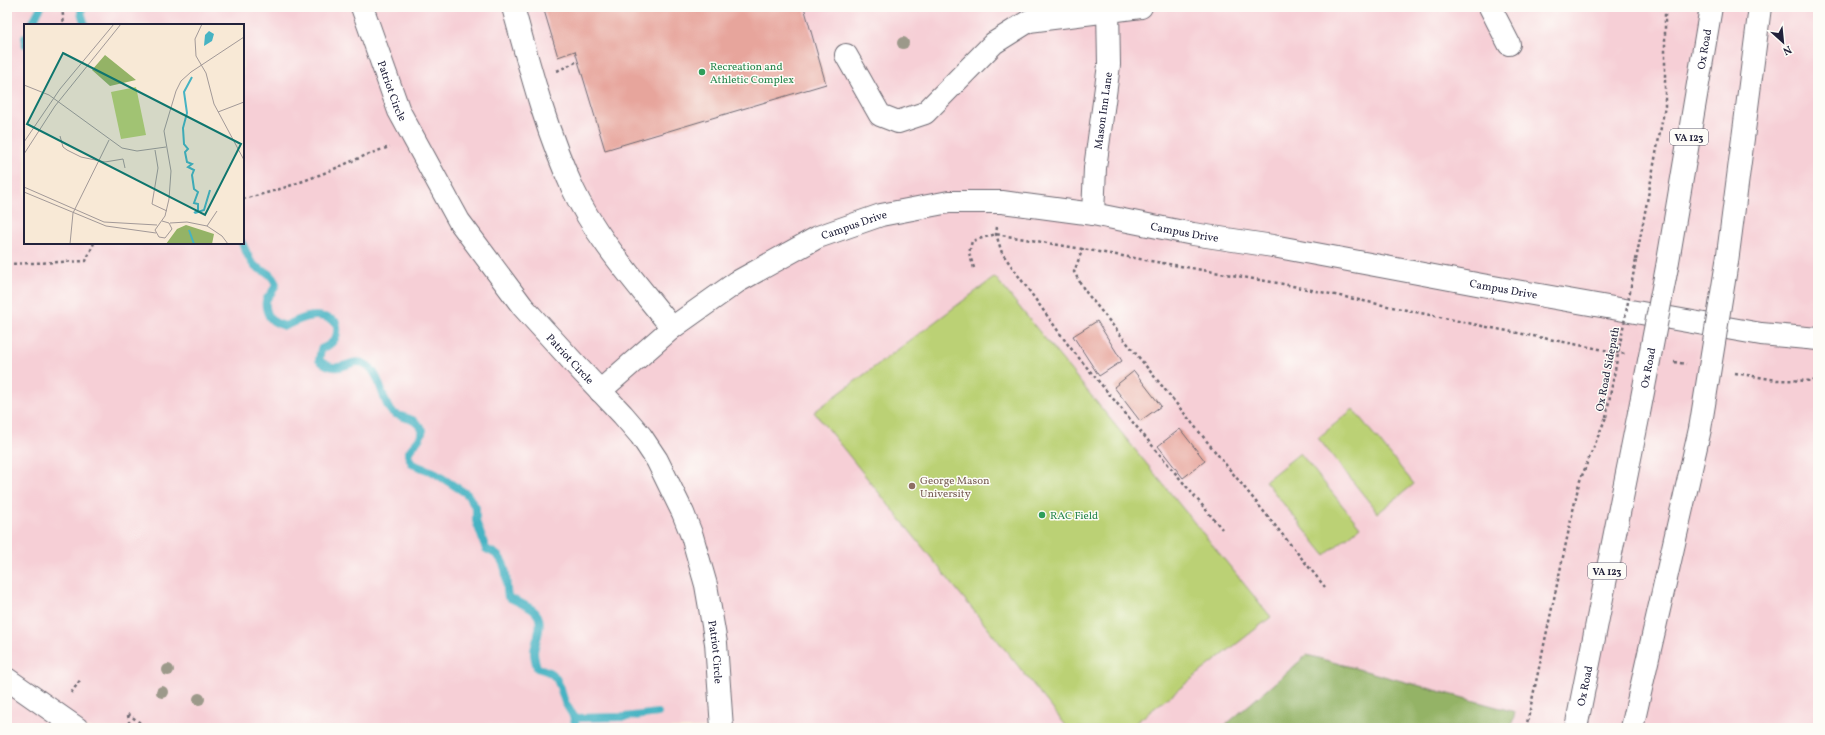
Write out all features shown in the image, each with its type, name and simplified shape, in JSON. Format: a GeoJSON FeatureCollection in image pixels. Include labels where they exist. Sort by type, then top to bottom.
{"type":"FeatureCollection","features":[{"type":"Feature","properties":{"kind":"street","name":"Patriot Circle"},"geometry":{"type":"LineString","coordinates":[[362,7],[399,111],[459,221],[523,307],[642,436],[683,513],[692,536],[706,585],[716,643],[722,728]]}},
{"type":"Feature","properties":{"kind":"street"},"geometry":{"type":"LineString","coordinates":[[513,7],[544,117],[573,190],[597,231],[672,328]]}},
{"type":"Feature","properties":{"kind":"street"},"geometry":{"type":"LineString","coordinates":[[846,55],[880,115],[898,122],[925,113],[994,43],[1029,22],[1108,9],[1141,7]]}},
{"type":"Feature","properties":{"kind":"street"},"geometry":{"type":"LineString","coordinates":[[1490,7],[1509,44]]}},
{"type":"Feature","properties":{"kind":"street","name":"Ox Road"},"geometry":{"type":"LineString","coordinates":[[1576,728],[1667,267],[1711,7]]}},
{"type":"Feature","properties":{"kind":"street"},"geometry":{"type":"LineString","coordinates":[[1632,728],[1700,429],[1727,262],[1760,7]]}},
{"type":"Feature","properties":{"kind":"street","name":"Mason Inn Lane"},"geometry":{"type":"LineString","coordinates":[[1093,214],[1095,168],[1109,65],[1108,9]]}},
{"type":"Feature","properties":{"kind":"street","name":"Campus Drive"},"geometry":{"type":"LineString","coordinates":[[600,391],[672,328],[737,282],[818,237],[881,216],[949,202],[1002,202],[1093,214],[1193,234],[1273,246],[1482,285],[1762,334],[1818,339]]}},
{"type":"Feature","properties":{"kind":"street"},"geometry":{"type":"LineString","coordinates":[[7,679],[77,728]]}},
{"type":"Feature","properties":{"kind":"path"},"geometry":{"type":"LineString","coordinates":[[62,7],[64,24]]}},
{"type":"Feature","properties":{"kind":"path","name":"Ox Road Sidepath"},"geometry":{"type":"LineString","coordinates":[[1526,728],[1579,483],[1606,417],[1665,106],[1665,7]]}},
{"type":"Feature","properties":{"kind":"path"},"geometry":{"type":"LineString","coordinates":[[557,71],[578,61]]}},
{"type":"Feature","properties":{"kind":"path"},"geometry":{"type":"LineString","coordinates":[[244,199],[319,176],[371,152],[390,147]]}},
{"type":"Feature","properties":{"kind":"path"},"geometry":{"type":"LineString","coordinates":[[1002,202],[996,234],[1002,253],[1069,346],[1222,529]]}},
{"type":"Feature","properties":{"kind":"path"},"geometry":{"type":"LineString","coordinates":[[974,268],[969,253],[972,241],[996,234],[1283,284],[1486,327],[1632,355]]}},
{"type":"Feature","properties":{"kind":"path"},"geometry":{"type":"LineString","coordinates":[[7,264],[86,261],[91,245]]}},
{"type":"Feature","properties":{"kind":"path"},"geometry":{"type":"LineString","coordinates":[[1083,248],[1074,272],[1085,291],[1325,587]]}},
{"type":"Feature","properties":{"kind":"path"},"geometry":{"type":"LineString","coordinates":[[1670,362],[1693,365]]}},
{"type":"Feature","properties":{"kind":"path"},"geometry":{"type":"LineString","coordinates":[[1731,372],[1777,380],[1818,381]]}},
{"type":"Feature","properties":{"kind":"path"},"geometry":{"type":"LineString","coordinates":[[69,696],[81,679]]}},
{"type":"Feature","properties":{"kind":"path"},"geometry":{"type":"LineString","coordinates":[[130,728],[128,714],[147,728]]}},
{"type":"Feature","properties":{"kind":"shaded area","name":"George Mason University"},"geometry":{"type":"Polygon","coordinates":[[[7,7],[1818,7],[1818,728],[7,728],[7,7]]]}},
{"type":"Feature","properties":{"kind":"green space","name":"RAC Field"},"geometry":{"type":"Polygon","coordinates":[[[995,277],[1271,617],[1129,728],[1068,728],[814,412],[995,277]]]}},
{"type":"Feature","properties":{"kind":"green space"},"geometry":{"type":"Polygon","coordinates":[[[1353,409],[1414,484],[1378,513],[1318,438],[1353,409]]]}},
{"type":"Feature","properties":{"kind":"green space"},"geometry":{"type":"Polygon","coordinates":[[[1300,453],[1360,527],[1325,555],[1265,481],[1300,453]]]}},
{"type":"Feature","properties":{"kind":"green space"},"geometry":{"type":"Polygon","coordinates":[[[1307,655],[1515,712],[1511,728],[1222,728],[1307,655]]]}},
{"type":"Feature","properties":{"kind":"building","name":"Recreation and Athletic Complex"},"geometry":{"type":"Polygon","coordinates":[[[543,7],[804,7],[826,84],[605,150],[575,51],[558,57],[543,7]]]}},
{"type":"Feature","properties":{"kind":"building"},"geometry":{"type":"Polygon","coordinates":[[[1097,321],[1122,361],[1099,376],[1073,336],[1097,321]]]}},
{"type":"Feature","properties":{"kind":"building"},"geometry":{"type":"Polygon","coordinates":[[[1134,371],[1161,406],[1140,421],[1114,387],[1134,371]]]}},
{"type":"Feature","properties":{"kind":"building"},"geometry":{"type":"Polygon","coordinates":[[[1180,429],[1205,461],[1183,478],[1158,446],[1180,429]]]}},
{"type":"Feature","properties":{"kind":"waterway"},"geometry":{"type":"LineString","coordinates":[[32,24],[41,7]]}},
{"type":"Feature","properties":{"kind":"waterway"},"geometry":{"type":"LineString","coordinates":[[83,7],[81,12],[85,24]]}},
{"type":"Feature","properties":{"kind":"waterway"},"geometry":{"type":"LineString","coordinates":[[242,244],[251,262],[258,269],[270,275],[276,284],[266,303],[267,313],[271,319],[285,326],[310,316],[322,317],[336,322],[337,331],[335,339],[329,345],[321,349],[319,360],[326,365],[333,367],[360,362],[370,367],[377,377],[390,410],[396,415],[411,419],[423,430],[422,435],[408,455],[412,464],[433,472],[467,494],[476,508],[476,521],[486,549],[498,556],[504,566],[508,597],[533,610],[539,619],[540,625],[534,652],[537,668],[545,670],[557,680],[577,728]]}},
{"type":"Feature","properties":{"kind":"waterway"},"geometry":{"type":"LineString","coordinates":[[574,718],[625,717],[658,713]]}},
{"type":"Feature","properties":{"kind":"place","name":"Recreation and Athletic Complex"},"geometry":{"type":"Point","coordinates":[702,72]}},
{"type":"Feature","properties":{"kind":"place","name":"George Mason University"},"geometry":{"type":"Point","coordinates":[912,486]}},
{"type":"Feature","properties":{"kind":"place","name":"RAC Field"},"geometry":{"type":"Point","coordinates":[1042,515]}}]}
